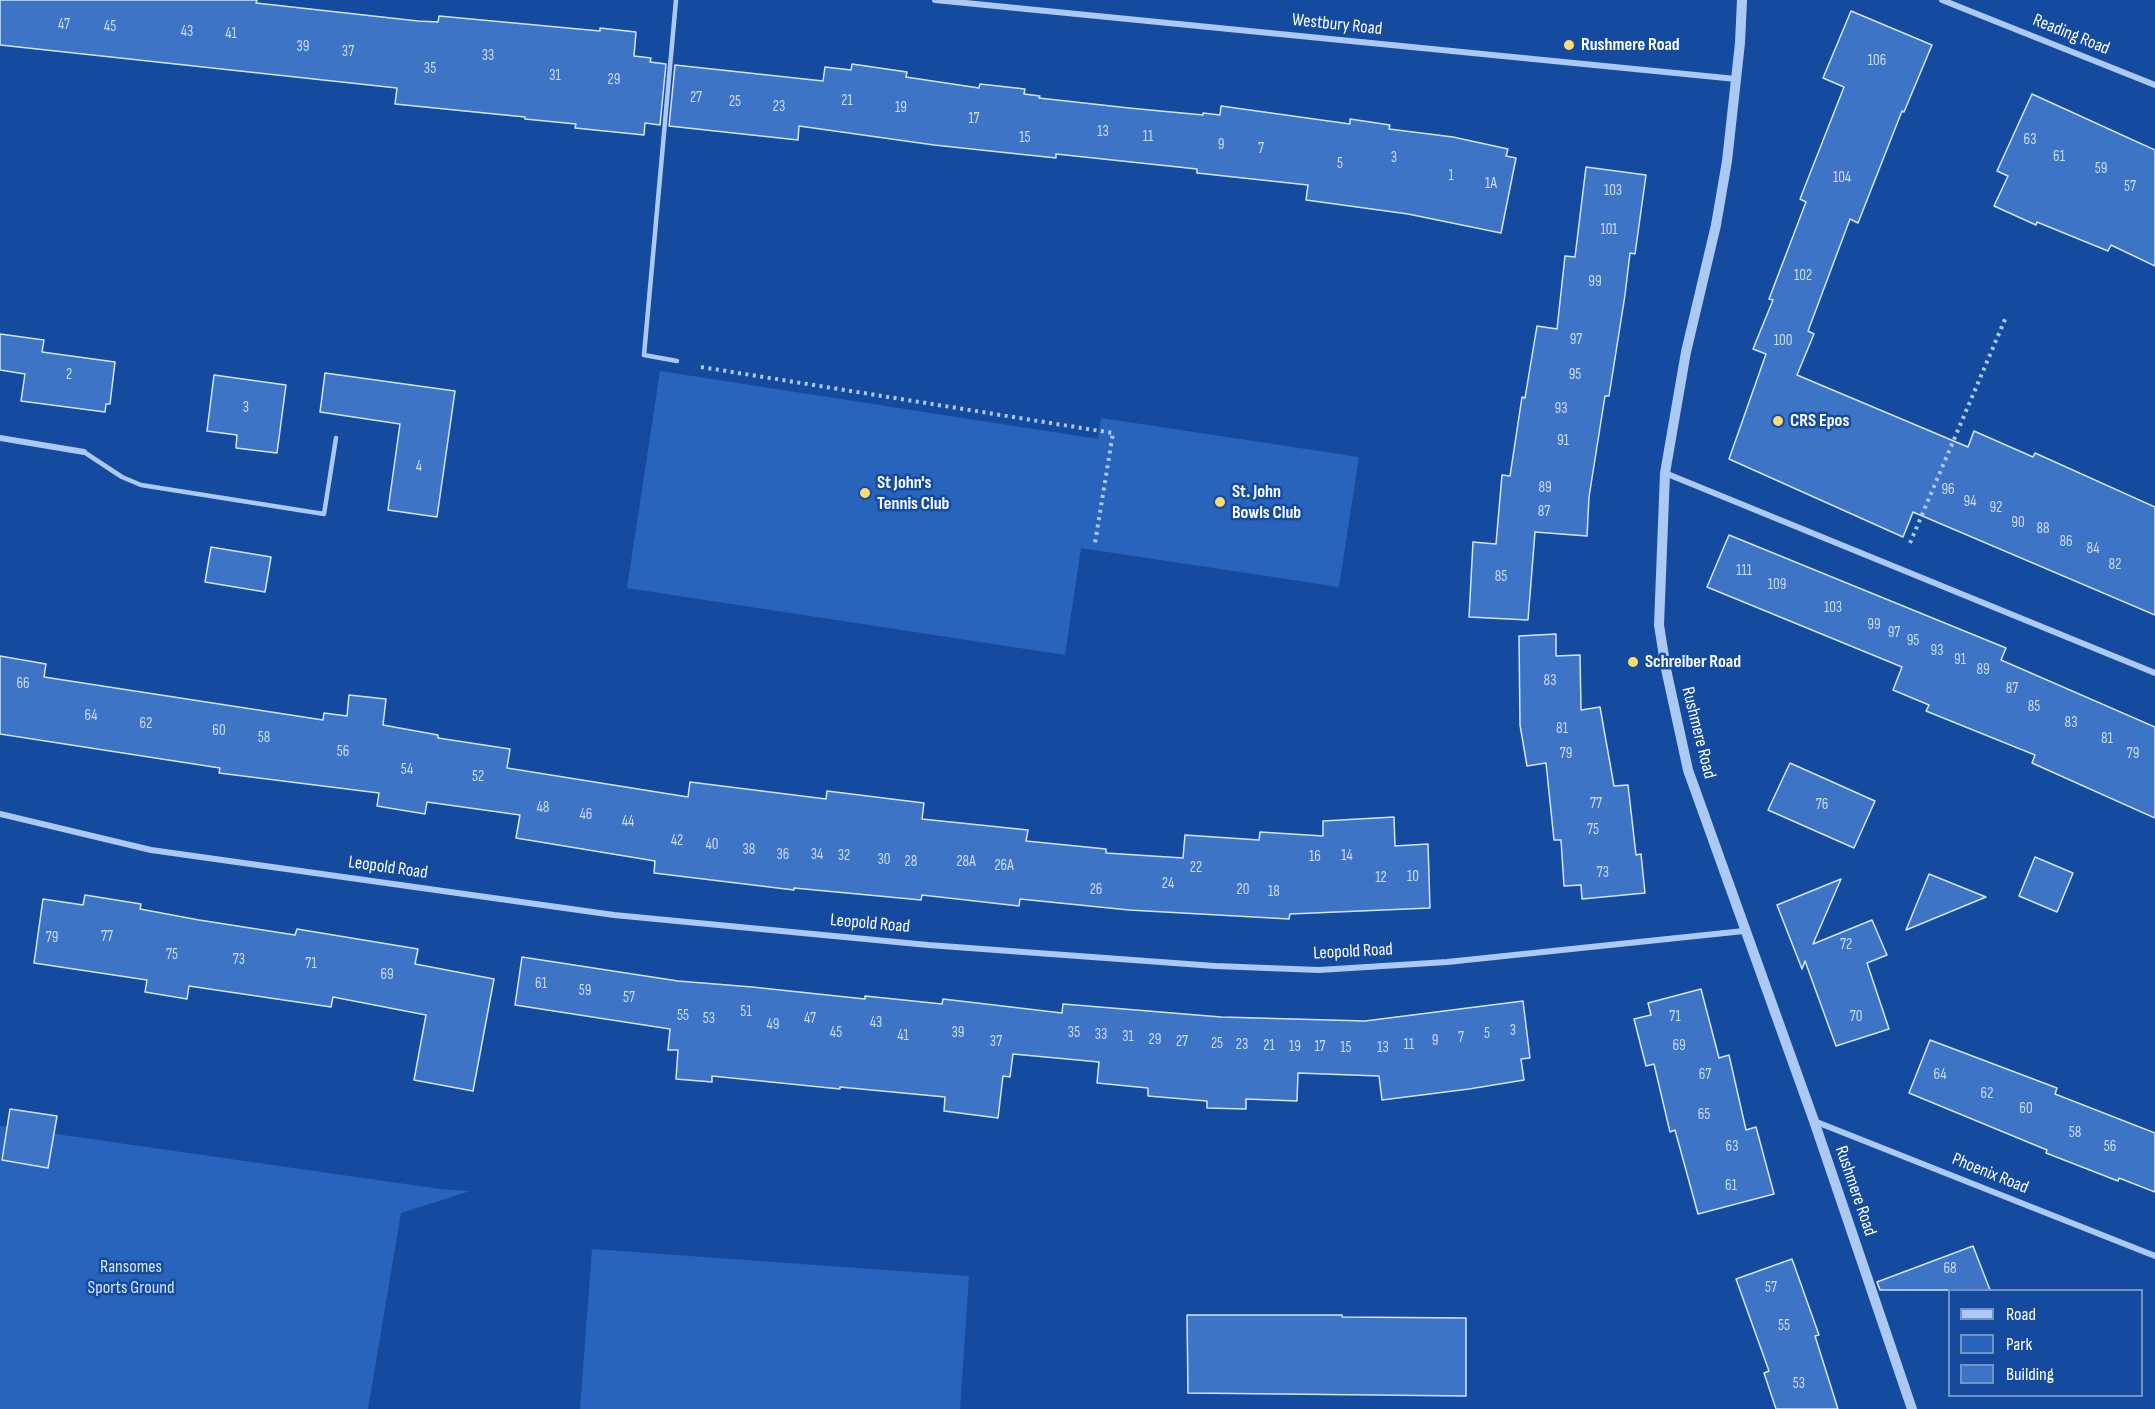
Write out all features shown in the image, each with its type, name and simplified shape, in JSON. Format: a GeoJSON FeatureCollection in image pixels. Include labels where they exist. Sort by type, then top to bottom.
{"type":"FeatureCollection","features":[{"type":"Feature","properties":{"kind":"street","name":"Westbury Road"},"geometry":{"type":"LineString","coordinates":[[935,0],[1736,79]]}},
{"type":"Feature","properties":{"kind":"street","name":"Rushmere Road"},"geometry":{"type":"LineString","coordinates":[[1743,0],[1727,161],[1718,214],[1686,352],[1665,474],[1659,625],[1665,669],[1688,770],[1814,1121],[1912,1409]]}},
{"type":"Feature","properties":{"kind":"street","name":"Reading Road"},"geometry":{"type":"LineString","coordinates":[[1942,0],[2155,85]]}},
{"type":"Feature","properties":{"kind":"street"},"geometry":{"type":"LineString","coordinates":[[0,438],[84,452]]}},
{"type":"Feature","properties":{"kind":"street"},"geometry":{"type":"LineString","coordinates":[[1665,474],[2155,673]]}},
{"type":"Feature","properties":{"kind":"street","name":"Leopold Road"},"geometry":{"type":"LineString","coordinates":[[0,814],[151,850],[614,915],[928,945],[1215,966],[1319,970],[1447,962],[1744,931]]}},
{"type":"Feature","properties":{"kind":"street","name":"Phoenix Road"},"geometry":{"type":"LineString","coordinates":[[1814,1121],[2155,1256]]}},
{"type":"Feature","properties":{"kind":"lane"},"geometry":{"type":"LineString","coordinates":[[676,0],[644,355],[677,361]]}},
{"type":"Feature","properties":{"kind":"lane"},"geometry":{"type":"LineString","coordinates":[[84,452],[122,477],[141,485],[324,514],[336,438]]}},
{"type":"Feature","properties":{"kind":"path"},"geometry":{"type":"LineString","coordinates":[[1899,569],[2006,317]]}},
{"type":"Feature","properties":{"kind":"path"},"geometry":{"type":"LineString","coordinates":[[677,361],[726,372],[1113,433],[1095,543]]}},
{"type":"Feature","properties":{"kind":"green space","name":"St John's Tennis Club"},"geometry":{"type":"Polygon","coordinates":[[[660,371],[1098,439],[1101,418],[1359,457],[1339,587],[1081,548],[1065,655],[627,588],[660,371]]]}},
{"type":"Feature","properties":{"kind":"green space","name":"Ransomes Sports Ground"},"geometry":{"type":"Polygon","coordinates":[[[0,1126],[440,1189],[470,1191],[401,1213],[368,1409],[0,1409],[0,1126]]]}},
{"type":"Feature","properties":{"kind":"green space"},"geometry":{"type":"Polygon","coordinates":[[[592,1249],[969,1276],[960,1409],[580,1409],[592,1249]]]}},
{"type":"Feature","properties":{"kind":"building"},"geometry":{"type":"Polygon","coordinates":[[[0,0],[257,0],[256,3],[418,21],[438,22],[439,16],[600,31],[600,28],[636,32],[634,56],[651,58],[650,62],[666,64],[660,125],[645,123],[644,135],[575,128],[576,124],[525,119],[525,117],[395,104],[397,88],[0,45],[0,0]]]}},
{"type":"Feature","properties":{"kind":"building"},"geometry":{"type":"Polygon","coordinates":[[[1851,11],[1932,45],[1904,112],[1902,111],[1858,223],[1850,219],[1808,331],[1814,334],[1797,375],[1968,447],[1974,431],[2033,457],[2035,453],[2155,507],[2155,615],[1913,512],[1903,537],[1729,459],[1766,354],[1753,349],[1773,300],[1769,299],[1806,202],[1800,199],[1844,87],[1823,78],[1851,11]]]}},
{"type":"Feature","properties":{"kind":"building"},"geometry":{"type":"Polygon","coordinates":[[[852,64],[907,72],[906,77],[979,88],[980,84],[1025,89],[1024,94],[1040,96],[1039,98],[1203,115],[1203,113],[1220,115],[1221,106],[1350,124],[1350,119],[1390,125],[1389,129],[1453,137],[1508,149],[1506,156],[1516,158],[1501,233],[1408,214],[1306,200],[1308,185],[1197,173],[1197,169],[1056,154],[1056,158],[934,145],[799,126],[798,140],[669,126],[675,65],[823,81],[825,67],[851,70],[852,64]]]}},
{"type":"Feature","properties":{"kind":"building"},"geometry":{"type":"Polygon","coordinates":[[[2032,94],[2155,150],[2155,266],[2111,245],[2108,251],[2037,222],[2036,225],[1994,206],[2008,176],[1997,171],[2032,94]]]}},
{"type":"Feature","properties":{"kind":"building"},"geometry":{"type":"Polygon","coordinates":[[[1586,167],[1646,175],[1635,254],[1630,253],[1609,396],[1605,396],[1589,497],[1587,536],[1535,532],[1528,620],[1469,617],[1473,542],[1496,544],[1502,475],[1510,476],[1522,397],[1525,398],[1537,326],[1557,329],[1565,256],[1575,257],[1586,167]]]}},
{"type":"Feature","properties":{"kind":"building"},"geometry":{"type":"Polygon","coordinates":[[[0,334],[44,340],[42,352],[115,362],[110,404],[106,404],[105,412],[21,401],[25,374],[0,370],[0,334]]]}},
{"type":"Feature","properties":{"kind":"building"},"geometry":{"type":"Polygon","coordinates":[[[325,373],[455,391],[437,517],[388,510],[400,424],[320,412],[325,373]]]}},
{"type":"Feature","properties":{"kind":"building"},"geometry":{"type":"Polygon","coordinates":[[[214,375],[286,385],[277,453],[236,448],[237,435],[207,431],[214,375]]]}},
{"type":"Feature","properties":{"kind":"building"},"geometry":{"type":"Polygon","coordinates":[[[1729,535],[2006,648],[2001,660],[2155,727],[2155,818],[2032,763],[2035,755],[1926,711],[1929,705],[1893,690],[1902,667],[1707,587],[1729,535]]]}},
{"type":"Feature","properties":{"kind":"building"},"geometry":{"type":"Polygon","coordinates":[[[211,547],[271,557],[265,592],[205,582],[211,547]]]}},
{"type":"Feature","properties":{"kind":"building"},"geometry":{"type":"Polygon","coordinates":[[[1556,634],[1556,656],[1580,655],[1581,710],[1600,707],[1614,786],[1628,785],[1636,855],[1641,854],[1645,893],[1582,899],[1581,885],[1564,886],[1561,840],[1554,840],[1546,763],[1527,766],[1520,725],[1519,636],[1556,634]]]}},
{"type":"Feature","properties":{"kind":"building"},"geometry":{"type":"Polygon","coordinates":[[[0,656],[46,664],[44,677],[323,720],[324,713],[347,716],[349,695],[386,699],[383,725],[438,735],[438,738],[510,749],[507,768],[688,797],[690,782],[826,799],[827,791],[924,803],[922,819],[1028,830],[1026,841],[1106,849],[1106,853],[1183,858],[1185,835],[1259,840],[1260,832],[1323,836],[1323,821],[1394,817],[1395,846],[1428,844],[1430,908],[1290,914],[1289,919],[1129,910],[1020,899],[1019,906],[922,895],[921,900],[794,888],[794,890],[654,873],[655,861],[516,838],[520,815],[427,802],[425,814],[377,806],[379,793],[219,773],[220,768],[0,734],[0,656]]]}},
{"type":"Feature","properties":{"kind":"building"},"geometry":{"type":"Polygon","coordinates":[[[1790,763],[1875,801],[1854,848],[1768,810],[1790,763]]]}},
{"type":"Feature","properties":{"kind":"building"},"geometry":{"type":"Polygon","coordinates":[[[2035,857],[2073,873],[2057,912],[2019,896],[2035,857]]]}},
{"type":"Feature","properties":{"kind":"building"},"geometry":{"type":"Polygon","coordinates":[[[1929,874],[1986,897],[1906,930],[1929,874]]]}},
{"type":"Feature","properties":{"kind":"building"},"geometry":{"type":"Polygon","coordinates":[[[1841,879],[1813,944],[1872,920],[1887,955],[1867,963],[1889,1029],[1836,1046],[1805,961],[1802,969],[1777,905],[1841,879]]]}},
{"type":"Feature","properties":{"kind":"building"},"geometry":{"type":"Polygon","coordinates":[[[85,895],[141,904],[140,909],[199,920],[295,935],[297,929],[418,949],[415,964],[494,979],[473,1091],[414,1080],[426,1015],[333,997],[331,1007],[189,986],[187,999],[145,992],[147,980],[34,963],[43,899],[83,905],[85,895]]]}},
{"type":"Feature","properties":{"kind":"building"},"geometry":{"type":"Polygon","coordinates":[[[522,957],[678,981],[865,999],[865,996],[942,1004],[943,999],[1062,1013],[1063,1004],[1221,1017],[1365,1021],[1523,1001],[1530,1058],[1521,1059],[1524,1080],[1382,1100],[1379,1076],[1298,1073],[1297,1101],[1246,1099],[1246,1109],[1207,1108],[1207,1101],[1148,1096],[1148,1088],[1097,1083],[1099,1062],[1013,1054],[1010,1077],[1003,1076],[998,1118],[944,1111],[945,1097],[712,1076],[712,1082],[676,1079],[678,1050],[668,1050],[670,1029],[515,1005],[522,957]]]}},
{"type":"Feature","properties":{"kind":"building"},"geometry":{"type":"Polygon","coordinates":[[[1701,989],[1719,1058],[1729,1055],[1746,1130],[1756,1127],[1774,1194],[1698,1214],[1675,1130],[1670,1132],[1654,1064],[1646,1066],[1634,1019],[1651,1015],[1648,1003],[1701,989]]]}},
{"type":"Feature","properties":{"kind":"building"},"geometry":{"type":"Polygon","coordinates":[[[1930,1040],[2057,1088],[2055,1094],[2155,1133],[2155,1192],[2119,1178],[2118,1181],[2046,1153],[2047,1150],[1909,1093],[1930,1040]]]}},
{"type":"Feature","properties":{"kind":"building"},"geometry":{"type":"Polygon","coordinates":[[[10,1109],[57,1116],[48,1168],[2,1160],[10,1109]]]}},
{"type":"Feature","properties":{"kind":"building"},"geometry":{"type":"Polygon","coordinates":[[[1973,1246],[1990,1289],[1880,1290],[1877,1282],[1973,1246]]]}},
{"type":"Feature","properties":{"kind":"building"},"geometry":{"type":"Polygon","coordinates":[[[1792,1259],[1819,1335],[1815,1336],[1838,1409],[1776,1409],[1764,1373],[1769,1371],[1736,1279],[1792,1259]]]}},
{"type":"Feature","properties":{"kind":"building"},"geometry":{"type":"Polygon","coordinates":[[[1187,1315],[1466,1318],[1466,1396],[1188,1393],[1187,1315]]]}},
{"type":"Feature","properties":{"kind":"place","name":"Rushmere Road"},"geometry":{"type":"Point","coordinates":[1569,45]}},
{"type":"Feature","properties":{"kind":"place","name":"CRS Epos"},"geometry":{"type":"Point","coordinates":[1778,421]}},
{"type":"Feature","properties":{"kind":"place","name":"St John's Tennis Club"},"geometry":{"type":"Point","coordinates":[865,493]}},
{"type":"Feature","properties":{"kind":"place","name":"St. John Bowls Club"},"geometry":{"type":"Point","coordinates":[1220,502]}},
{"type":"Feature","properties":{"kind":"place","name":"Schreiber Road"},"geometry":{"type":"Point","coordinates":[1633,662]}}]}
